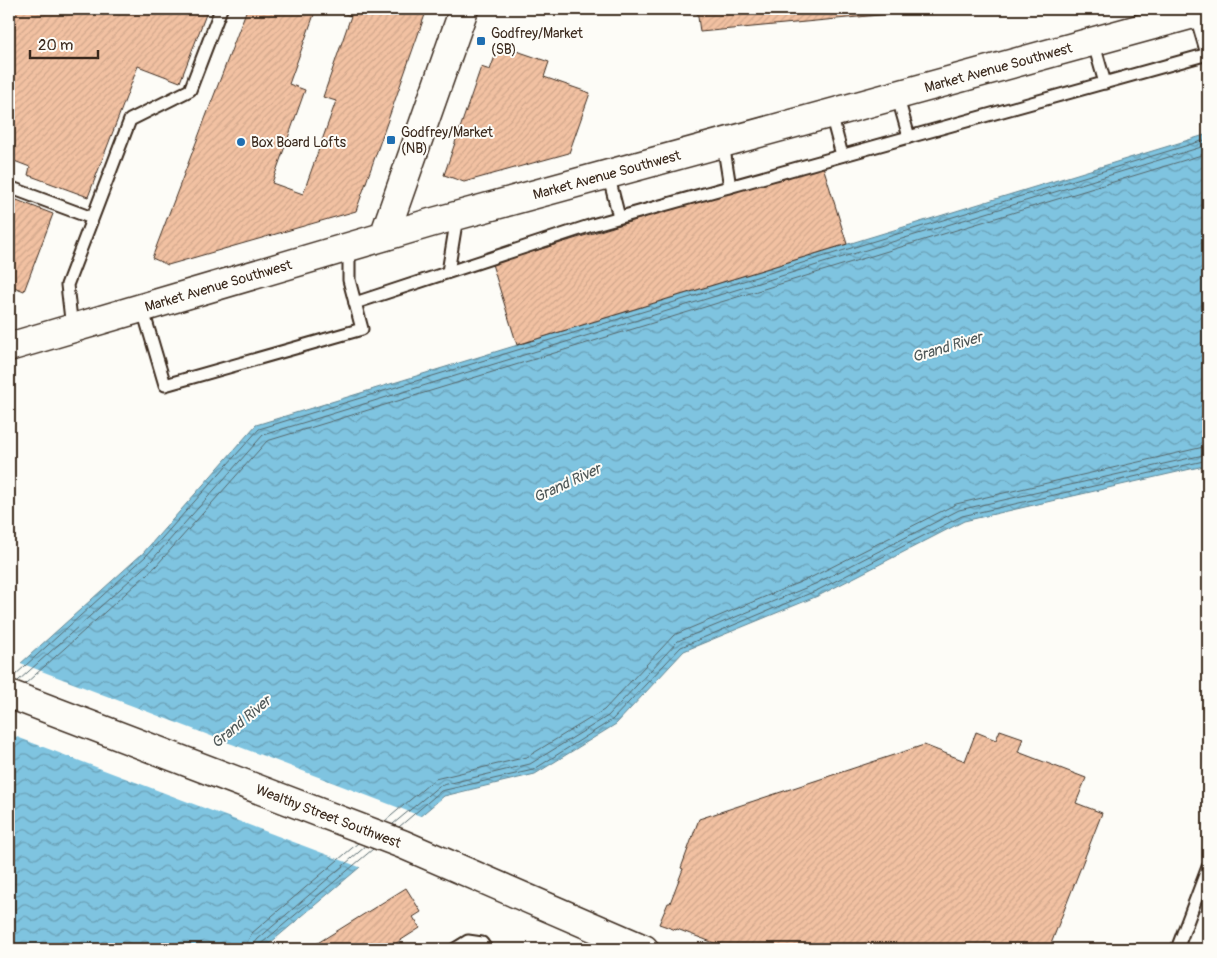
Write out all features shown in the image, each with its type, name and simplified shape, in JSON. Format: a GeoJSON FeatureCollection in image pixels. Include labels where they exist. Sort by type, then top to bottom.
{"type":"FeatureCollection","features":[{"type":"Feature","properties":{"kind":"main road"},"geometry":{"type":"LineString","coordinates":[[384,236],[464,9]]}},
{"type":"Feature","properties":{"kind":"main road","name":"Market Avenue Southwest"},"geometry":{"type":"LineString","coordinates":[[9,347],[384,236],[1202,11]]}},
{"type":"Feature","properties":{"kind":"main road","name":"Wealthy Street Southwest"},"geometry":{"type":"LineString","coordinates":[[9,694],[402,844],[626,946]]}},
{"type":"Feature","properties":{"kind":"lane"},"geometry":{"type":"LineString","coordinates":[[72,328],[67,285],[130,120],[190,90],[221,9]]}},
{"type":"Feature","properties":{"kind":"lane"},"geometry":{"type":"LineString","coordinates":[[355,303],[619,217],[1208,54],[1202,11]]}},
{"type":"Feature","properties":{"kind":"lane"},"geometry":{"type":"LineString","coordinates":[[1093,41],[1105,83]]}},
{"type":"Feature","properties":{"kind":"lane"},"geometry":{"type":"LineString","coordinates":[[897,95],[908,137]]}},
{"type":"Feature","properties":{"kind":"lane"},"geometry":{"type":"LineString","coordinates":[[831,113],[842,155]]}},
{"type":"Feature","properties":{"kind":"lane"},"geometry":{"type":"LineString","coordinates":[[723,143],[730,187]]}},
{"type":"Feature","properties":{"kind":"lane"},"geometry":{"type":"LineString","coordinates":[[608,174],[619,217]]}},
{"type":"Feature","properties":{"kind":"lane"},"geometry":{"type":"LineString","coordinates":[[9,187],[92,218]]}},
{"type":"Feature","properties":{"kind":"lane"},"geometry":{"type":"LineString","coordinates":[[448,272],[457,216]]}},
{"type":"Feature","properties":{"kind":"lane"},"geometry":{"type":"LineString","coordinates":[[142,308],[165,385],[362,329],[349,280],[349,246]]}},
{"type":"Feature","properties":{"kind":"lane"},"geometry":{"type":"LineString","coordinates":[[1177,949],[1208,867]]}},
{"type":"Feature","properties":{"kind":"lane"},"geometry":{"type":"LineString","coordinates":[[455,949],[468,941],[482,943],[486,949]]}},
{"type":"Feature","properties":{"kind":"water","name":"Grand River"},"geometry":{"type":"Polygon","coordinates":[[[1208,134],[1208,465],[964,521],[820,595],[684,651],[616,724],[535,774],[444,796],[263,949],[9,949],[9,674],[143,553],[256,425],[1208,134]]]}},
{"type":"Feature","properties":{"kind":"pier"},"geometry":{"type":"Polygon","coordinates":[[[18,662],[423,817],[362,868],[9,734],[9,671],[18,662]]]}},
{"type":"Feature","properties":{"kind":"building"},"geometry":{"type":"Polygon","coordinates":[[[9,9],[208,9],[180,82],[138,66],[88,197],[28,175],[30,167],[9,159],[9,9]]]}},
{"type":"Feature","properties":{"kind":"building","name":"Box Board Lofts"},"geometry":{"type":"Polygon","coordinates":[[[247,9],[316,9],[289,84],[305,90],[272,183],[303,194],[336,101],[323,97],[351,16],[330,9],[427,9],[356,211],[168,265],[152,258],[247,9]]]}},
{"type":"Feature","properties":{"kind":"building"},"geometry":{"type":"Polygon","coordinates":[[[697,9],[942,9],[700,32],[697,9]]]}},
{"type":"Feature","properties":{"kind":"building"},"geometry":{"type":"Polygon","coordinates":[[[499,45],[549,62],[544,77],[590,93],[569,153],[464,182],[444,175],[481,67],[490,70],[499,45]]]}},
{"type":"Feature","properties":{"kind":"building"},"geometry":{"type":"Polygon","coordinates":[[[822,163],[847,244],[517,345],[492,264],[822,163]]]}},
{"type":"Feature","properties":{"kind":"building"},"geometry":{"type":"Polygon","coordinates":[[[9,197],[53,214],[24,291],[9,285],[9,197]]]}},
{"type":"Feature","properties":{"kind":"building"},"geometry":{"type":"Polygon","coordinates":[[[1000,730],[1023,738],[1018,752],[1086,778],[1076,803],[1102,813],[1049,949],[730,949],[659,924],[668,903],[670,903],[683,869],[681,868],[699,819],[924,745],[965,761],[976,732],[996,740],[1000,730]]]}},
{"type":"Feature","properties":{"kind":"building"},"geometry":{"type":"Polygon","coordinates":[[[406,888],[421,912],[413,917],[420,928],[387,949],[308,949],[406,888]]]}},
{"type":"Feature","properties":{"kind":"place","name":"Godfrey/Market (SB)"},"geometry":{"type":"Point","coordinates":[481,41]}},
{"type":"Feature","properties":{"kind":"place","name":"Godfrey/Market (NB)"},"geometry":{"type":"Point","coordinates":[391,140]}},
{"type":"Feature","properties":{"kind":"place","name":"Box Board Lofts"},"geometry":{"type":"Point","coordinates":[241,142]}}]}
